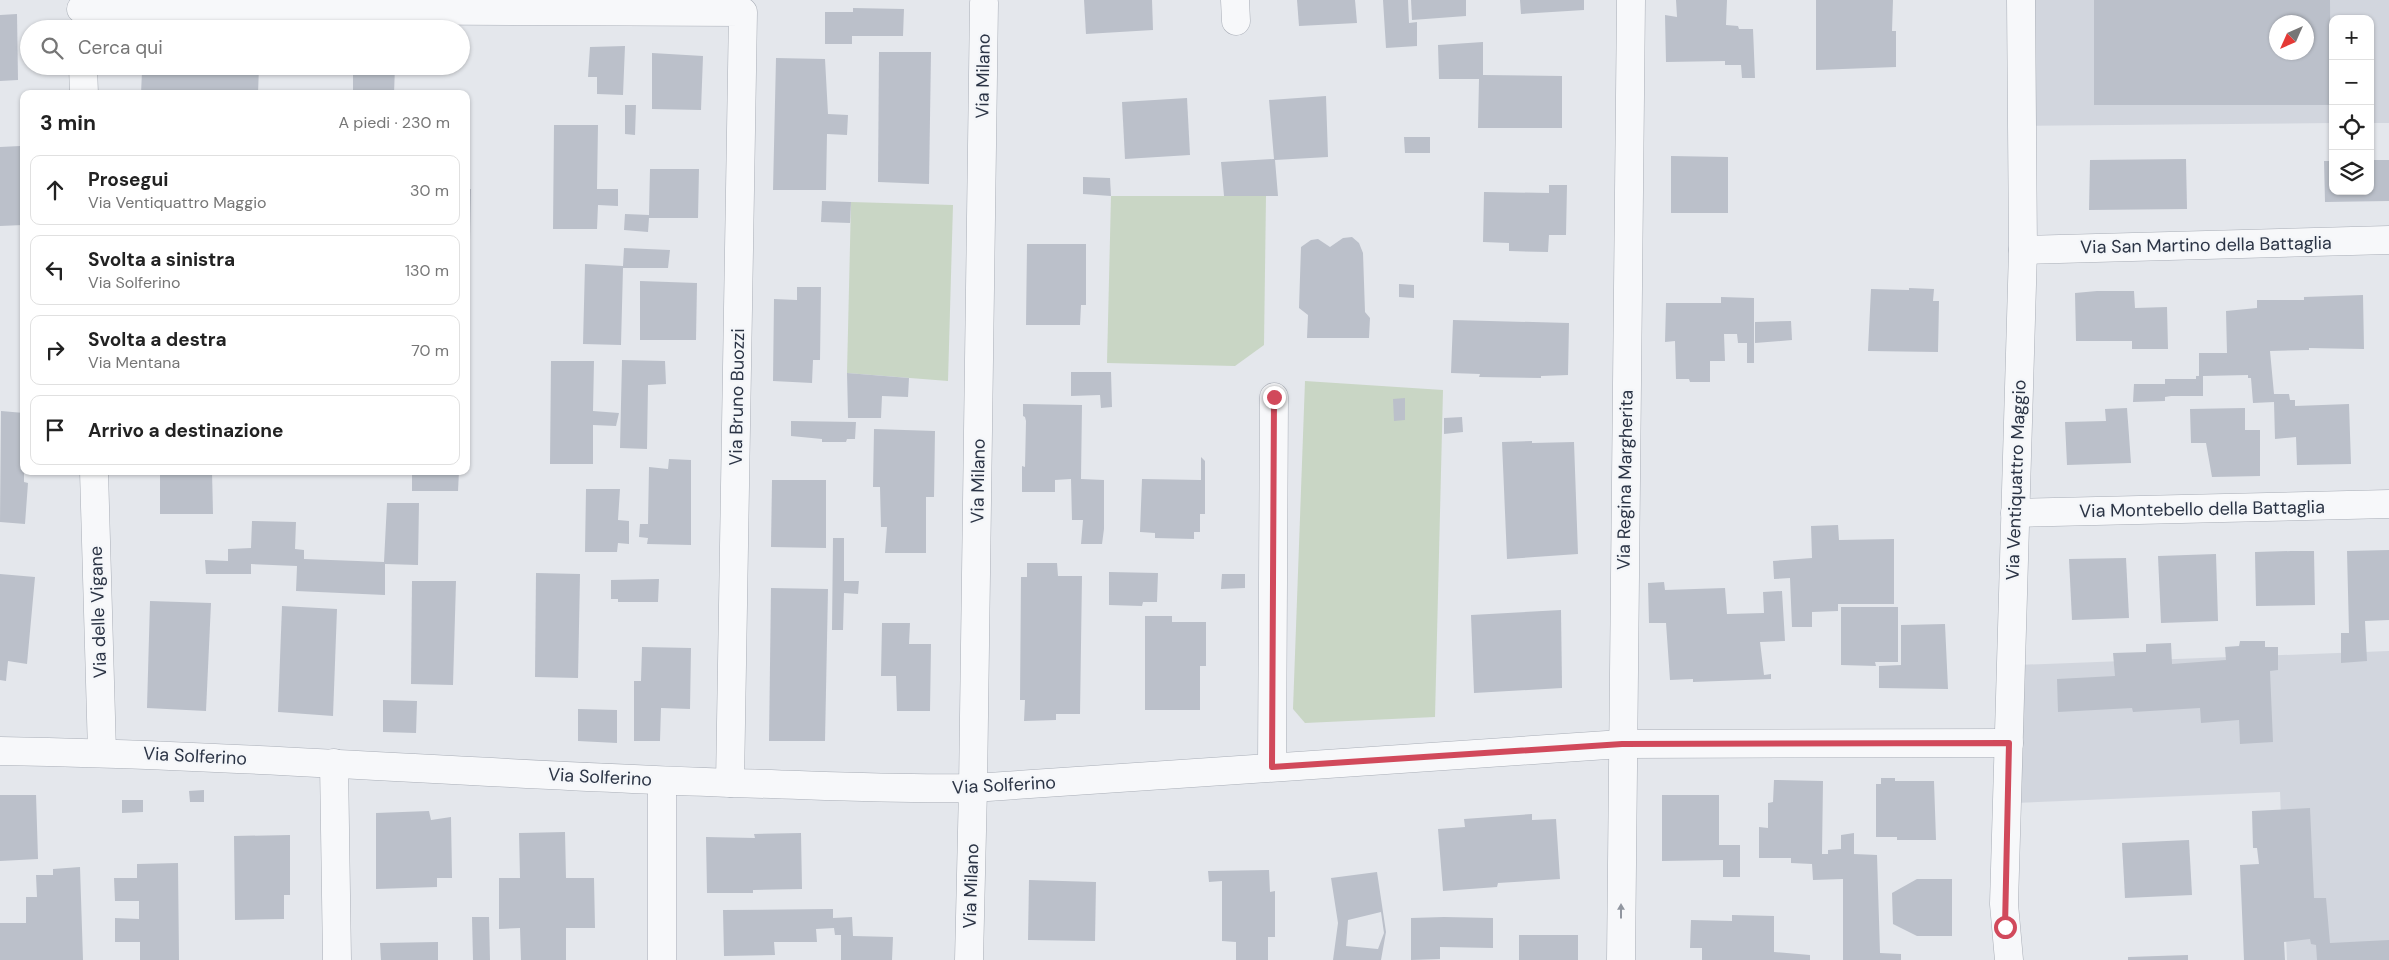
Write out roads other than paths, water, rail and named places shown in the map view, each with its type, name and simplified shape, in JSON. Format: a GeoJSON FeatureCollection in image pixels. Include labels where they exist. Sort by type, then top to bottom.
{"type":"FeatureCollection","features":[{"type":"Feature","properties":{"kind":"street","name":"Via Regina Margherita"},"geometry":{"type":"LineString","coordinates":[[1621,960],[1631,0]]}},
{"type":"Feature","properties":{"kind":"street","name":"Via Ventiquattro Maggio"},"geometry":{"type":"LineString","coordinates":[[2009,960],[2004,904],[2023,250],[2021,0]]}},
{"type":"Feature","properties":{"kind":"street","name":"Via Milano"},"geometry":{"type":"LineString","coordinates":[[969,960],[984,2]]}},
{"type":"Feature","properties":{"kind":"street","name":"Via Bruno Buozzi"},"geometry":{"type":"LineString","coordinates":[[82,13],[743,12],[730,783]]}},
{"type":"Feature","properties":{"kind":"street"},"geometry":{"type":"LineString","coordinates":[[83,75],[84,90]]}},
{"type":"Feature","properties":{"kind":"street","name":"Via San Martino della Battaglia"},"geometry":{"type":"LineString","coordinates":[[2023,250],[2389,240]]}},
{"type":"Feature","properties":{"kind":"street"},"geometry":{"type":"LineString","coordinates":[[1272,767],[1274,397]]}},
{"type":"Feature","properties":{"kind":"street","name":"Via delle Vigane"},"geometry":{"type":"LineString","coordinates":[[94,475],[102,752]]}},
{"type":"Feature","properties":{"kind":"street","name":"Via Montebello della Battaglia"},"geometry":{"type":"LineString","coordinates":[[2015,513],[2389,504]]}},
{"type":"Feature","properties":{"kind":"street","name":"Via Solferino"},"geometry":{"type":"LineString","coordinates":[[0,751],[102,752],[334,762],[662,781],[920,789],[973,788],[1622,744],[2009,743]]}},
{"type":"Feature","properties":{"kind":"street"},"geometry":{"type":"LineString","coordinates":[[334,762],[337,960]]}},
{"type":"Feature","properties":{"kind":"street"},"geometry":{"type":"LineString","coordinates":[[662,781],[662,960]]}}]}
